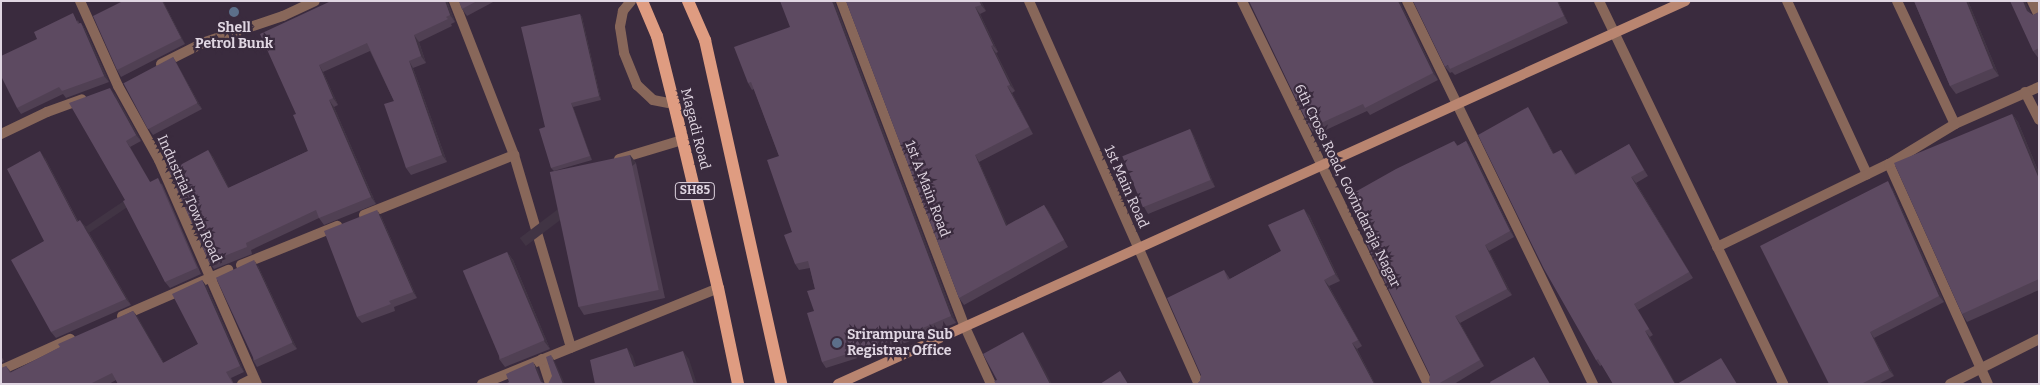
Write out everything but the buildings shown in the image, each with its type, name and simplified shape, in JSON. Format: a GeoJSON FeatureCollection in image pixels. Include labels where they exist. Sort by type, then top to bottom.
{"type":"FeatureCollection","features":[{"type":"Feature","properties":{"kind":"main road","name":"Magadi Road"},"geometry":{"type":"LineString","coordinates":[[642,1],[656,36],[674,104],[718,288],[738,384]]}},
{"type":"Feature","properties":{"kind":"main road","name":"Magadi Road"},"geometry":{"type":"LineString","coordinates":[[688,1],[705,40],[781,384]]}},
{"type":"Feature","properties":{"kind":"street","name":"Industrial Town Road"},"geometry":{"type":"LineString","coordinates":[[80,1],[118,86],[159,160],[256,381]]}},
{"type":"Feature","properties":{"kind":"street"},"geometry":{"type":"LineString","coordinates":[[152,69],[205,42],[283,16],[315,1]]}},
{"type":"Feature","properties":{"kind":"street"},"geometry":{"type":"LineString","coordinates":[[454,1],[514,155],[571,348]]}},
{"type":"Feature","properties":{"kind":"street"},"geometry":{"type":"LineString","coordinates":[[630,1],[623,11],[620,27],[624,53],[638,85],[653,100],[674,104]]}},
{"type":"Feature","properties":{"kind":"street","name":"1st A Main Road"},"geometry":{"type":"LineString","coordinates":[[842,1],[965,327],[992,384]]}},
{"type":"Feature","properties":{"kind":"street","name":"1st Main Road"},"geometry":{"type":"LineString","coordinates":[[1029,1],[1199,384]]}},
{"type":"Feature","properties":{"kind":"street","name":"6th Cross Road, Govindaraja Nagar"},"geometry":{"type":"LineString","coordinates":[[1242,1],[1428,384]]}},
{"type":"Feature","properties":{"kind":"street"},"geometry":{"type":"LineString","coordinates":[[1407,1],[1455,104],[1593,384]]}},
{"type":"Feature","properties":{"kind":"street"},"geometry":{"type":"LineString","coordinates":[[1600,1],[1783,384]]}},
{"type":"Feature","properties":{"kind":"street"},"geometry":{"type":"LineString","coordinates":[[838,384],[1685,1]]}},
{"type":"Feature","properties":{"kind":"street"},"geometry":{"type":"LineString","coordinates":[[1787,1],[1867,174]]}},
{"type":"Feature","properties":{"kind":"street"},"geometry":{"type":"LineString","coordinates":[[1897,1],[1955,124]]}},
{"type":"Feature","properties":{"kind":"street"},"geometry":{"type":"LineString","coordinates":[[2032,1],[2039,16]]}},
{"type":"Feature","properties":{"kind":"street"},"geometry":{"type":"LineString","coordinates":[[1717,247],[1889,164],[1955,124],[2039,86]]}},
{"type":"Feature","properties":{"kind":"street"},"geometry":{"type":"LineString","coordinates":[[2026,92],[2039,120]]}},
{"type":"Feature","properties":{"kind":"street"},"geometry":{"type":"LineString","coordinates":[[1,134],[47,112],[91,96]]}},
{"type":"Feature","properties":{"kind":"street"},"geometry":{"type":"LineString","coordinates":[[604,163],[682,140]]}},
{"type":"Feature","properties":{"kind":"street"},"geometry":{"type":"LineString","coordinates":[[110,322],[210,278],[514,155]]}},
{"type":"Feature","properties":{"kind":"street"},"geometry":{"type":"LineString","coordinates":[[1889,164],[1988,384]]}},
{"type":"Feature","properties":{"kind":"street"},"geometry":{"type":"LineString","coordinates":[[482,384],[718,288]]}},
{"type":"Feature","properties":{"kind":"street"},"geometry":{"type":"LineString","coordinates":[[1,370],[83,334]]}},
{"type":"Feature","properties":{"kind":"street"},"geometry":{"type":"LineString","coordinates":[[1950,384],[2039,339]]}},
{"type":"Feature","properties":{"kind":"street"},"geometry":{"type":"LineString","coordinates":[[542,359],[550,384]]}},
{"type":"Feature","properties":{"kind":"street"},"geometry":{"type":"LineString","coordinates":[[242,384],[256,381]]}},
{"type":"Feature","properties":{"kind":"place","name":"Shell Petrol Bunk"},"geometry":{"type":"Point","coordinates":[234,12]}},
{"type":"Feature","properties":{"kind":"place","name":"Srirampura Sub Registrar Office"},"geometry":{"type":"Point","coordinates":[837,343]}}]}
